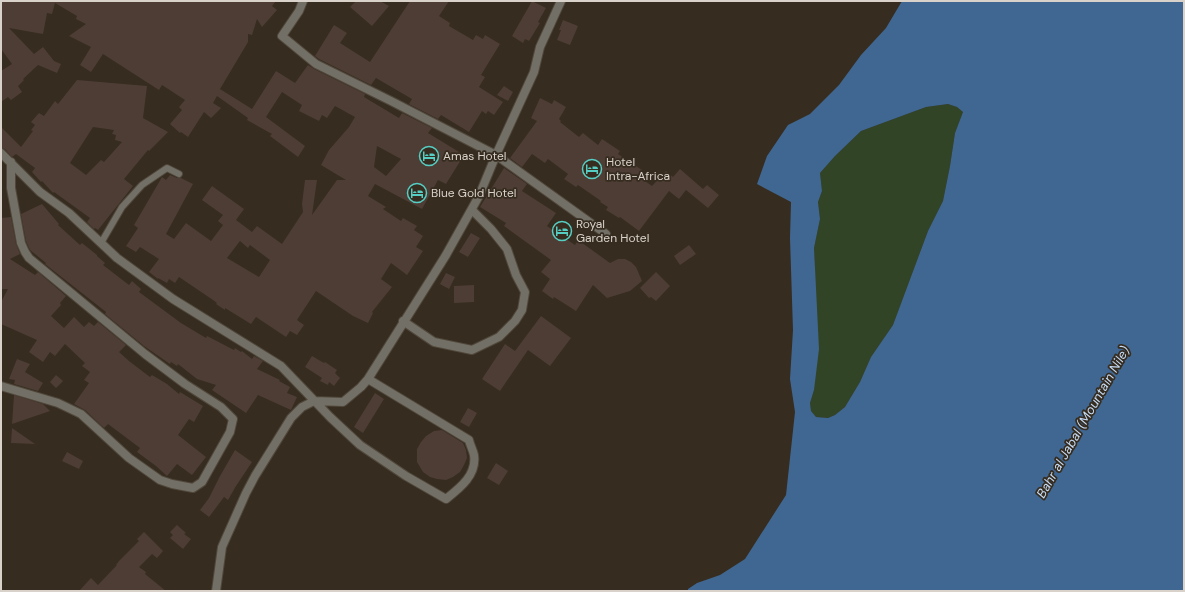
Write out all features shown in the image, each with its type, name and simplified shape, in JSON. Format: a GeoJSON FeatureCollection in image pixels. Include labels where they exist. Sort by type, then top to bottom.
{"type":"FeatureCollection","features":[{"type":"Feature","properties":{"kind":"street"},"geometry":{"type":"LineString","coordinates":[[303,1],[299,11],[282,36],[316,64],[398,104],[496,155],[606,234]]}},
{"type":"Feature","properties":{"kind":"street"},"geometry":{"type":"LineString","coordinates":[[216,591],[222,547],[255,476],[291,418],[302,407],[314,400],[344,402],[361,387],[368,379],[403,321],[446,255],[479,196],[534,72],[540,46],[554,19],[561,1]]}},
{"type":"Feature","properties":{"kind":"street"},"geometry":{"type":"LineString","coordinates":[[1,153],[40,192],[69,213],[117,258],[173,299],[281,366],[360,445],[406,476],[446,499],[460,488],[472,472],[474,456],[469,440],[368,379]]}},
{"type":"Feature","properties":{"kind":"street"},"geometry":{"type":"LineString","coordinates":[[1,386],[58,403],[81,414],[129,458],[160,480],[193,488],[202,482],[230,432],[233,419],[221,407],[185,384],[145,354],[29,258],[21,243],[11,188],[11,162]]}},
{"type":"Feature","properties":{"kind":"street"},"geometry":{"type":"LineString","coordinates":[[403,321],[434,342],[472,350],[499,337],[515,321],[522,310],[525,292],[516,275],[507,249],[491,229],[472,210]]}},
{"type":"Feature","properties":{"kind":"lane"},"geometry":{"type":"LineString","coordinates":[[101,243],[122,207],[142,185],[167,168],[179,174]]}},
{"type":"Feature","properties":{"kind":"green space"},"geometry":{"type":"Polygon","coordinates":[[[948,104],[957,107],[963,112],[955,133],[943,201],[928,231],[893,325],[871,357],[860,382],[845,407],[835,415],[828,418],[816,417],[811,411],[810,403],[814,390],[814,248],[820,219],[818,202],[822,191],[820,173],[861,131],[926,107],[948,104]]]}},
{"type":"Feature","properties":{"kind":"water","name":"Bahr al Jabal (Mountain Nile)"},"geometry":{"type":"Polygon","coordinates":[[[902,1],[1184,1],[1184,591],[688,591],[688,589],[697,583],[720,575],[745,559],[786,495],[795,412],[790,379],[793,330],[790,238],[791,202],[757,184],[767,156],[788,125],[810,114],[839,85],[861,55],[886,28],[902,1]],[[948,104],[926,107],[861,131],[820,173],[822,191],[818,202],[820,219],[814,248],[819,349],[814,390],[810,403],[811,411],[816,417],[828,418],[835,415],[845,407],[860,382],[871,357],[893,325],[928,231],[943,201],[955,133],[963,112],[957,107],[948,104]]]}},
{"type":"Feature","properties":{"kind":"building"},"geometry":{"type":"Polygon","coordinates":[[[1,1],[276,1],[272,6],[277,10],[262,27],[257,19],[252,35],[248,34],[248,42],[220,89],[252,109],[276,71],[295,83],[308,65],[365,94],[364,97],[399,118],[402,113],[432,128],[428,133],[464,155],[446,184],[438,180],[422,209],[375,184],[368,196],[386,207],[383,209],[401,221],[403,218],[417,226],[414,230],[423,236],[416,247],[423,251],[407,275],[391,263],[381,279],[392,287],[372,312],[373,313],[368,323],[353,316],[316,291],[297,320],[304,325],[297,335],[290,331],[286,337],[256,317],[251,324],[225,308],[225,310],[179,277],[175,283],[169,279],[167,283],[158,279],[149,272],[159,259],[140,247],[136,252],[126,246],[138,228],[134,225],[162,177],[166,180],[170,175],[181,178],[193,184],[166,234],[174,239],[186,223],[211,241],[223,225],[218,221],[223,215],[202,200],[212,186],[244,209],[236,220],[252,232],[257,226],[282,244],[303,212],[302,204],[305,180],[317,180],[312,215],[337,180],[346,180],[321,165],[329,150],[349,127],[355,117],[335,106],[327,118],[322,115],[319,121],[299,111],[302,105],[282,92],[266,117],[305,146],[298,157],[270,136],[272,134],[247,120],[248,118],[217,96],[213,103],[221,108],[211,118],[204,112],[188,137],[181,132],[180,133],[170,124],[182,110],[179,107],[185,100],[162,85],[159,90],[103,54],[91,72],[80,65],[91,47],[69,36],[86,24],[76,19],[77,16],[55,3],[52,14],[47,13],[43,34],[9,28],[34,54],[43,47],[54,61],[61,64],[57,73],[38,65],[23,79],[24,80],[18,86],[22,92],[11,100],[8,97],[1,102],[1,71],[12,64],[1,49],[1,1]],[[377,146],[374,167],[386,176],[401,159],[377,146]],[[240,241],[227,258],[259,277],[270,260],[250,245],[248,248],[240,241]]]}},
{"type":"Feature","properties":{"kind":"building"},"geometry":{"type":"Polygon","coordinates":[[[356,1],[380,1],[389,6],[372,26],[350,7],[356,1]]]}},
{"type":"Feature","properties":{"kind":"building"},"geometry":{"type":"Polygon","coordinates":[[[410,1],[449,1],[439,16],[450,23],[449,26],[473,40],[476,35],[483,39],[485,35],[500,44],[481,75],[485,77],[479,87],[503,102],[494,115],[488,111],[486,114],[482,111],[469,132],[441,115],[438,119],[409,104],[412,99],[376,78],[371,85],[315,56],[334,25],[347,33],[340,43],[370,62],[410,1]]]}},
{"type":"Feature","properties":{"kind":"building"},"geometry":{"type":"Polygon","coordinates":[[[532,1],[546,8],[538,22],[540,23],[529,41],[525,39],[523,43],[512,36],[532,1]]]}},
{"type":"Feature","properties":{"kind":"building"},"geometry":{"type":"Polygon","coordinates":[[[563,20],[578,26],[570,45],[557,40],[563,20]]]}},
{"type":"Feature","properties":{"kind":"building"},"geometry":{"type":"Polygon","coordinates":[[[77,80],[147,86],[143,118],[168,132],[149,151],[148,150],[124,179],[133,186],[98,230],[95,228],[94,229],[87,222],[90,218],[54,192],[53,193],[42,181],[41,182],[32,172],[35,168],[16,154],[12,157],[5,149],[1,148],[1,127],[21,147],[33,131],[31,130],[35,125],[31,122],[39,113],[44,116],[55,101],[58,104],[77,80]],[[93,127],[70,163],[86,175],[101,160],[104,162],[122,142],[115,140],[116,135],[112,134],[114,130],[93,127]]]}},
{"type":"Feature","properties":{"kind":"building"},"geometry":{"type":"Polygon","coordinates":[[[504,86],[513,92],[508,101],[497,95],[504,86]]]}},
{"type":"Feature","properties":{"kind":"building"},"geometry":{"type":"Polygon","coordinates":[[[540,98],[552,104],[554,100],[566,107],[559,119],[561,121],[560,122],[579,137],[583,133],[598,145],[602,139],[620,151],[618,154],[642,170],[638,176],[652,186],[666,171],[673,177],[680,169],[703,189],[707,185],[719,195],[708,208],[686,190],[679,199],[669,191],[639,231],[620,217],[619,218],[606,210],[608,207],[578,185],[576,187],[564,179],[568,174],[548,159],[545,163],[532,154],[522,167],[510,158],[537,121],[531,118],[540,98]]]}},
{"type":"Feature","properties":{"kind":"building"},"geometry":{"type":"Polygon","coordinates":[[[504,168],[527,184],[522,191],[556,213],[547,226],[575,245],[578,240],[610,263],[618,259],[625,259],[631,262],[636,267],[642,281],[630,291],[607,298],[593,285],[576,311],[554,297],[553,299],[542,291],[550,279],[541,272],[551,260],[504,226],[506,223],[480,207],[504,168]]]}},
{"type":"Feature","properties":{"kind":"building"},"geometry":{"type":"Polygon","coordinates":[[[42,204],[59,224],[58,225],[80,245],[82,243],[97,255],[105,263],[103,265],[129,285],[132,281],[141,289],[139,292],[181,323],[206,338],[207,336],[234,350],[235,348],[241,352],[242,351],[252,359],[254,356],[263,361],[257,369],[280,380],[279,381],[290,387],[287,393],[297,397],[291,410],[258,395],[246,413],[212,390],[216,385],[197,379],[178,364],[177,366],[171,362],[170,364],[144,346],[105,314],[106,312],[45,264],[46,263],[30,250],[26,241],[21,214],[42,204]]]}},
{"type":"Feature","properties":{"kind":"building"},"geometry":{"type":"Polygon","coordinates":[[[11,217],[16,244],[20,254],[10,259],[35,275],[38,272],[66,296],[60,303],[61,305],[51,316],[64,328],[74,317],[84,327],[89,322],[94,326],[98,322],[126,345],[119,352],[129,361],[150,377],[152,375],[167,384],[179,394],[180,392],[203,406],[194,422],[189,419],[178,435],[206,457],[192,475],[177,464],[167,476],[137,452],[140,448],[108,424],[104,428],[85,410],[74,404],[89,383],[84,380],[90,372],[82,366],[85,363],[65,344],[55,356],[50,352],[43,362],[29,352],[37,340],[1,324],[1,302],[8,289],[1,289],[1,218],[11,217]]]}},
{"type":"Feature","properties":{"kind":"building"},"geometry":{"type":"Polygon","coordinates":[[[471,233],[480,238],[468,257],[459,252],[471,233]]]}},
{"type":"Feature","properties":{"kind":"building"},"geometry":{"type":"Polygon","coordinates":[[[689,245],[696,254],[680,265],[674,256],[689,245]]]}},
{"type":"Feature","properties":{"kind":"building"},"geometry":{"type":"Polygon","coordinates":[[[656,272],[670,286],[656,301],[651,297],[649,298],[640,288],[656,272]]]}},
{"type":"Feature","properties":{"kind":"building"},"geometry":{"type":"Polygon","coordinates":[[[446,273],[455,277],[449,289],[440,284],[446,273]]]}},
{"type":"Feature","properties":{"kind":"building"},"geometry":{"type":"Polygon","coordinates":[[[474,285],[474,302],[454,303],[454,286],[474,285]]]}},
{"type":"Feature","properties":{"kind":"building"},"geometry":{"type":"Polygon","coordinates":[[[541,316],[571,338],[550,366],[528,350],[500,391],[482,379],[505,344],[515,351],[541,316]]]}},
{"type":"Feature","properties":{"kind":"building"},"geometry":{"type":"Polygon","coordinates":[[[312,356],[337,370],[335,373],[340,378],[334,386],[329,382],[328,385],[320,381],[322,378],[305,367],[312,356]]]}},
{"type":"Feature","properties":{"kind":"building"},"geometry":{"type":"Polygon","coordinates":[[[17,359],[30,364],[25,372],[43,383],[38,391],[14,384],[15,380],[9,379],[17,359]]]}},
{"type":"Feature","properties":{"kind":"building"},"geometry":{"type":"Polygon","coordinates":[[[56,375],[63,381],[56,388],[50,382],[56,375]]]}},
{"type":"Feature","properties":{"kind":"building"},"geometry":{"type":"Polygon","coordinates":[[[375,393],[384,399],[363,433],[354,427],[375,393]]]}},
{"type":"Feature","properties":{"kind":"building"},"geometry":{"type":"Polygon","coordinates":[[[14,395],[43,404],[50,411],[12,424],[14,395]]]}},
{"type":"Feature","properties":{"kind":"building"},"geometry":{"type":"Polygon","coordinates":[[[468,408],[477,413],[469,427],[460,422],[468,408]]]}},
{"type":"Feature","properties":{"kind":"building"},"geometry":{"type":"Polygon","coordinates":[[[12,428],[35,444],[11,443],[12,428]]]}},
{"type":"Feature","properties":{"kind":"building"},"geometry":{"type":"Polygon","coordinates":[[[442,430],[463,443],[467,458],[460,472],[446,480],[430,477],[423,472],[417,462],[417,449],[421,442],[426,436],[434,431],[442,430]]]}},
{"type":"Feature","properties":{"kind":"building"},"geometry":{"type":"Polygon","coordinates":[[[235,450],[252,462],[228,500],[224,497],[209,517],[200,510],[209,498],[235,450]]]}},
{"type":"Feature","properties":{"kind":"building"},"geometry":{"type":"Polygon","coordinates":[[[67,452],[83,461],[79,469],[62,461],[67,452]]]}},
{"type":"Feature","properties":{"kind":"building"},"geometry":{"type":"Polygon","coordinates":[[[496,463],[508,471],[499,485],[487,478],[496,463]]]}},
{"type":"Feature","properties":{"kind":"building"},"geometry":{"type":"Polygon","coordinates":[[[177,525],[186,533],[184,534],[191,539],[183,549],[170,538],[173,535],[170,532],[177,525]]]}},
{"type":"Feature","properties":{"kind":"building"},"geometry":{"type":"Polygon","coordinates":[[[144,532],[163,551],[157,558],[152,554],[139,567],[146,572],[145,574],[166,591],[79,591],[91,578],[98,585],[139,541],[137,539],[144,532]]]}},
{"type":"Feature","properties":{"kind":"place","name":"Amas Hotel"},"geometry":{"type":"Point","coordinates":[429,156]}},
{"type":"Feature","properties":{"kind":"place","name":"Hotel Intra-Africa"},"geometry":{"type":"Point","coordinates":[592,169]}},
{"type":"Feature","properties":{"kind":"place","name":"Blue Gold Hotel"},"geometry":{"type":"Point","coordinates":[417,193]}},
{"type":"Feature","properties":{"kind":"place","name":"Royal Garden Hotel"},"geometry":{"type":"Point","coordinates":[562,231]}}]}
